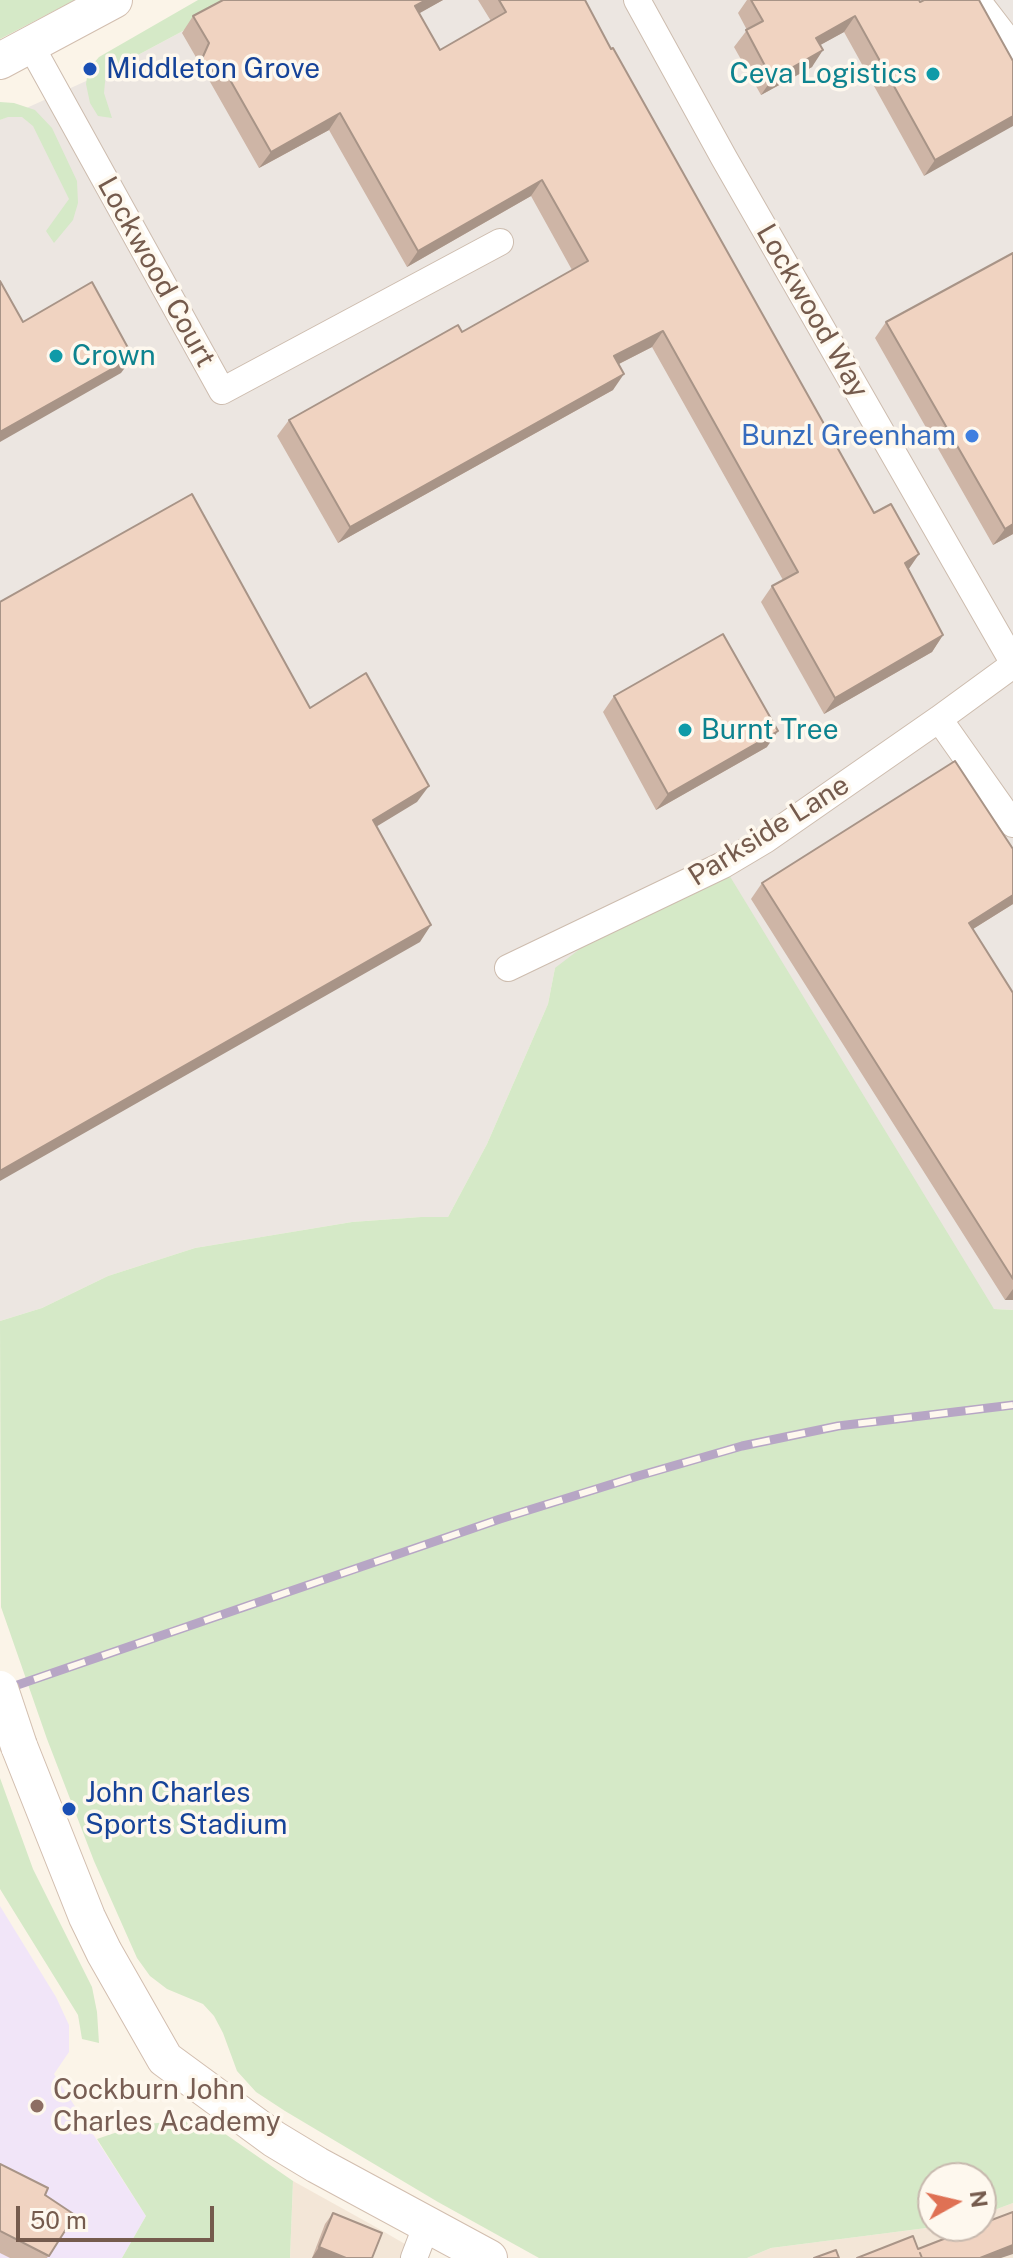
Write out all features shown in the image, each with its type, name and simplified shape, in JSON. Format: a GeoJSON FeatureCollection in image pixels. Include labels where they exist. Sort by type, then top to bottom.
{"type":"FeatureCollection","features":[{"type":"Feature","properties":{"kind":"street"},"geometry":{"type":"LineString","coordinates":[[15,54],[114,0]]}},
{"type":"Feature","properties":{"kind":"street","name":"Lockwood Way"},"geometry":{"type":"LineString","coordinates":[[637,0],[1013,664]]}},
{"type":"Feature","properties":{"kind":"street"},"geometry":{"type":"LineString","coordinates":[[977,0],[1013,47]]}},
{"type":"Feature","properties":{"kind":"street","name":"Lockwood Court"},"geometry":{"type":"LineString","coordinates":[[15,54],[222,391],[500,242]]}},
{"type":"Feature","properties":{"kind":"street","name":"Parkside Lane"},"geometry":{"type":"LineString","coordinates":[[508,968],[723,865],[765,840],[1013,664]]}},
{"type":"Feature","properties":{"kind":"street"},"geometry":{"type":"LineString","coordinates":[[939,719],[1013,824]]}},
{"type":"Feature","properties":{"kind":"street"},"geometry":{"type":"LineString","coordinates":[[0,1689],[19,1746],[87,1917],[165,2059],[274,2139],[489,2258]]}},
{"type":"Feature","properties":{"kind":"street"},"geometry":{"type":"LineString","coordinates":[[414,2258],[427,2224]]}},
{"type":"Feature","properties":{"kind":"shaded area"},"geometry":{"type":"Polygon","coordinates":[[[241,0],[1013,0],[1013,1310],[994,1309],[555,968],[548,1004],[487,1144],[448,1217],[352,1222],[195,1248],[108,1276],[42,1308],[0,1321],[0,120],[106,72],[241,0]]]}},
{"type":"Feature","properties":{"kind":"shaded area","name":"Cockburn John Charles Academy"},"geometry":{"type":"Polygon","coordinates":[[[0,1906],[56,1997],[69,2025],[69,2052],[54,2074],[146,2216],[122,2258],[0,2258],[0,1906]]]}},
{"type":"Feature","properties":{"kind":"shaded area"},"geometry":{"type":"Polygon","coordinates":[[[293,2181],[374,2226],[429,2258],[290,2258],[293,2181]]]}},
{"type":"Feature","properties":{"kind":"shaded area"},"geometry":{"type":"Polygon","coordinates":[[[1013,2203],[1013,2258],[747,2258],[771,2248],[917,2229],[917,2242],[997,2242],[997,2209],[1013,2203]]]}},
{"type":"Feature","properties":{"kind":"green space"},"geometry":{"type":"Polygon","coordinates":[[[0,0],[75,0],[0,39],[0,0]]]}},
{"type":"Feature","properties":{"kind":"green space"},"geometry":{"type":"Polygon","coordinates":[[[198,0],[241,0],[106,72],[104,93],[112,118],[98,116],[90,103],[86,84],[88,70],[99,57],[198,0]]]}},
{"type":"Feature","properties":{"kind":"green space"},"geometry":{"type":"Polygon","coordinates":[[[0,102],[35,110],[52,128],[77,181],[78,203],[73,220],[54,243],[46,231],[69,199],[33,126],[22,117],[0,120],[0,102]]]}},
{"type":"Feature","properties":{"kind":"green space"},"geometry":{"type":"Polygon","coordinates":[[[723,865],[994,1309],[1013,1310],[1013,2203],[997,2209],[997,2162],[917,2162],[917,2229],[771,2248],[747,2258],[539,2258],[438,2202],[256,2092],[237,2071],[214,2016],[203,2004],[167,1989],[150,1976],[137,1958],[94,1861],[1,1607],[0,1321],[42,1308],[108,1276],[195,1248],[352,1222],[448,1217],[487,1144],[548,1004],[555,968],[628,912],[723,865]]]}},
{"type":"Feature","properties":{"kind":"green space"},"geometry":{"type":"Polygon","coordinates":[[[0,1778],[33,1869],[92,1987],[99,2043],[82,2039],[78,2015],[0,1889],[0,1778]]]}},
{"type":"Feature","properties":{"kind":"green space"},"geometry":{"type":"Polygon","coordinates":[[[202,2121],[218,2129],[293,2181],[290,2258],[122,2258],[146,2216],[97,2139],[138,2125],[202,2121]]]}},
{"type":"Feature","properties":{"kind":"building"},"geometry":{"type":"Polygon","coordinates":[[[223,0],[426,0],[415,6],[440,50],[506,12],[499,0],[585,0],[874,513],[891,504],[919,554],[905,563],[943,635],[835,698],[772,586],[798,572],[663,331],[614,356],[624,374],[350,527],[289,420],[458,325],[462,332],[588,261],[542,180],[418,251],[340,113],[271,152],[221,64],[201,61],[209,43],[193,16],[223,0]]]}},
{"type":"Feature","properties":{"kind":"building","name":"Ceva Logistics"},"geometry":{"type":"Polygon","coordinates":[[[751,0],[979,0],[1013,61],[1013,116],[935,160],[855,16],[816,38],[823,50],[772,79],[746,30],[763,21],[751,0]]]}},
{"type":"Feature","properties":{"kind":"building","name":"Bunzl Greenham"},"geometry":{"type":"Polygon","coordinates":[[[1013,253],[1013,524],[1005,529],[886,322],[1013,253]]]}},
{"type":"Feature","properties":{"kind":"building","name":"Crown"},"geometry":{"type":"Polygon","coordinates":[[[0,281],[23,322],[92,282],[133,357],[0,432],[0,281]]]}},
{"type":"Feature","properties":{"kind":"building"},"geometry":{"type":"Polygon","coordinates":[[[192,494],[310,708],[366,673],[429,786],[373,820],[431,925],[0,1171],[0,602],[192,494]]]}},
{"type":"Feature","properties":{"kind":"building","name":"Burnt Tree"},"geometry":{"type":"Polygon","coordinates":[[[723,634],[778,731],[668,794],[614,696],[723,634]]]}},
{"type":"Feature","properties":{"kind":"building"},"geometry":{"type":"Polygon","coordinates":[[[955,761],[1013,849],[1013,895],[969,923],[1013,993],[1013,1279],[762,883],[955,761]]]}},
{"type":"Feature","properties":{"kind":"building"},"geometry":{"type":"Polygon","coordinates":[[[0,2164],[48,2188],[45,2195],[75,2215],[49,2256],[0,2231],[0,2164]]]}},
{"type":"Feature","properties":{"kind":"building"},"geometry":{"type":"Polygon","coordinates":[[[1013,2212],[1013,2245],[980,2258],[857,2258],[913,2236],[918,2249],[936,2242],[997,2242],[997,2218],[1013,2212]]]}},
{"type":"Feature","properties":{"kind":"building"},"geometry":{"type":"Polygon","coordinates":[[[333,2213],[382,2233],[372,2258],[346,2258],[319,2247],[333,2213]]]}},
{"type":"Feature","properties":{"kind":"building"},"geometry":{"type":"Polygon","coordinates":[[[836,2250],[839,2258],[814,2258],[836,2250]]]}},
{"type":"Feature","properties":{"kind":"railway"},"geometry":{"type":"LineString","coordinates":[[0,1691],[500,1519],[742,1446],[838,1426],[1013,1405]]}},
{"type":"Feature","properties":{"kind":"place","name":"Middleton Grove"},"geometry":{"type":"Point","coordinates":[90,69]}},
{"type":"Feature","properties":{"kind":"place","name":"Ceva Logistics"},"geometry":{"type":"Point","coordinates":[933,74]}},
{"type":"Feature","properties":{"kind":"place","name":"Crown"},"geometry":{"type":"Point","coordinates":[56,356]}},
{"type":"Feature","properties":{"kind":"place","name":"Bunzl Greenham"},"geometry":{"type":"Point","coordinates":[972,436]}},
{"type":"Feature","properties":{"kind":"place","name":"Burnt Tree"},"geometry":{"type":"Point","coordinates":[685,730]}},
{"type":"Feature","properties":{"kind":"place","name":"John Charles Sports Stadium"},"geometry":{"type":"Point","coordinates":[69,1809]}},
{"type":"Feature","properties":{"kind":"place","name":"Cockburn John Charles Academy"},"geometry":{"type":"Point","coordinates":[37,2106]}}]}
